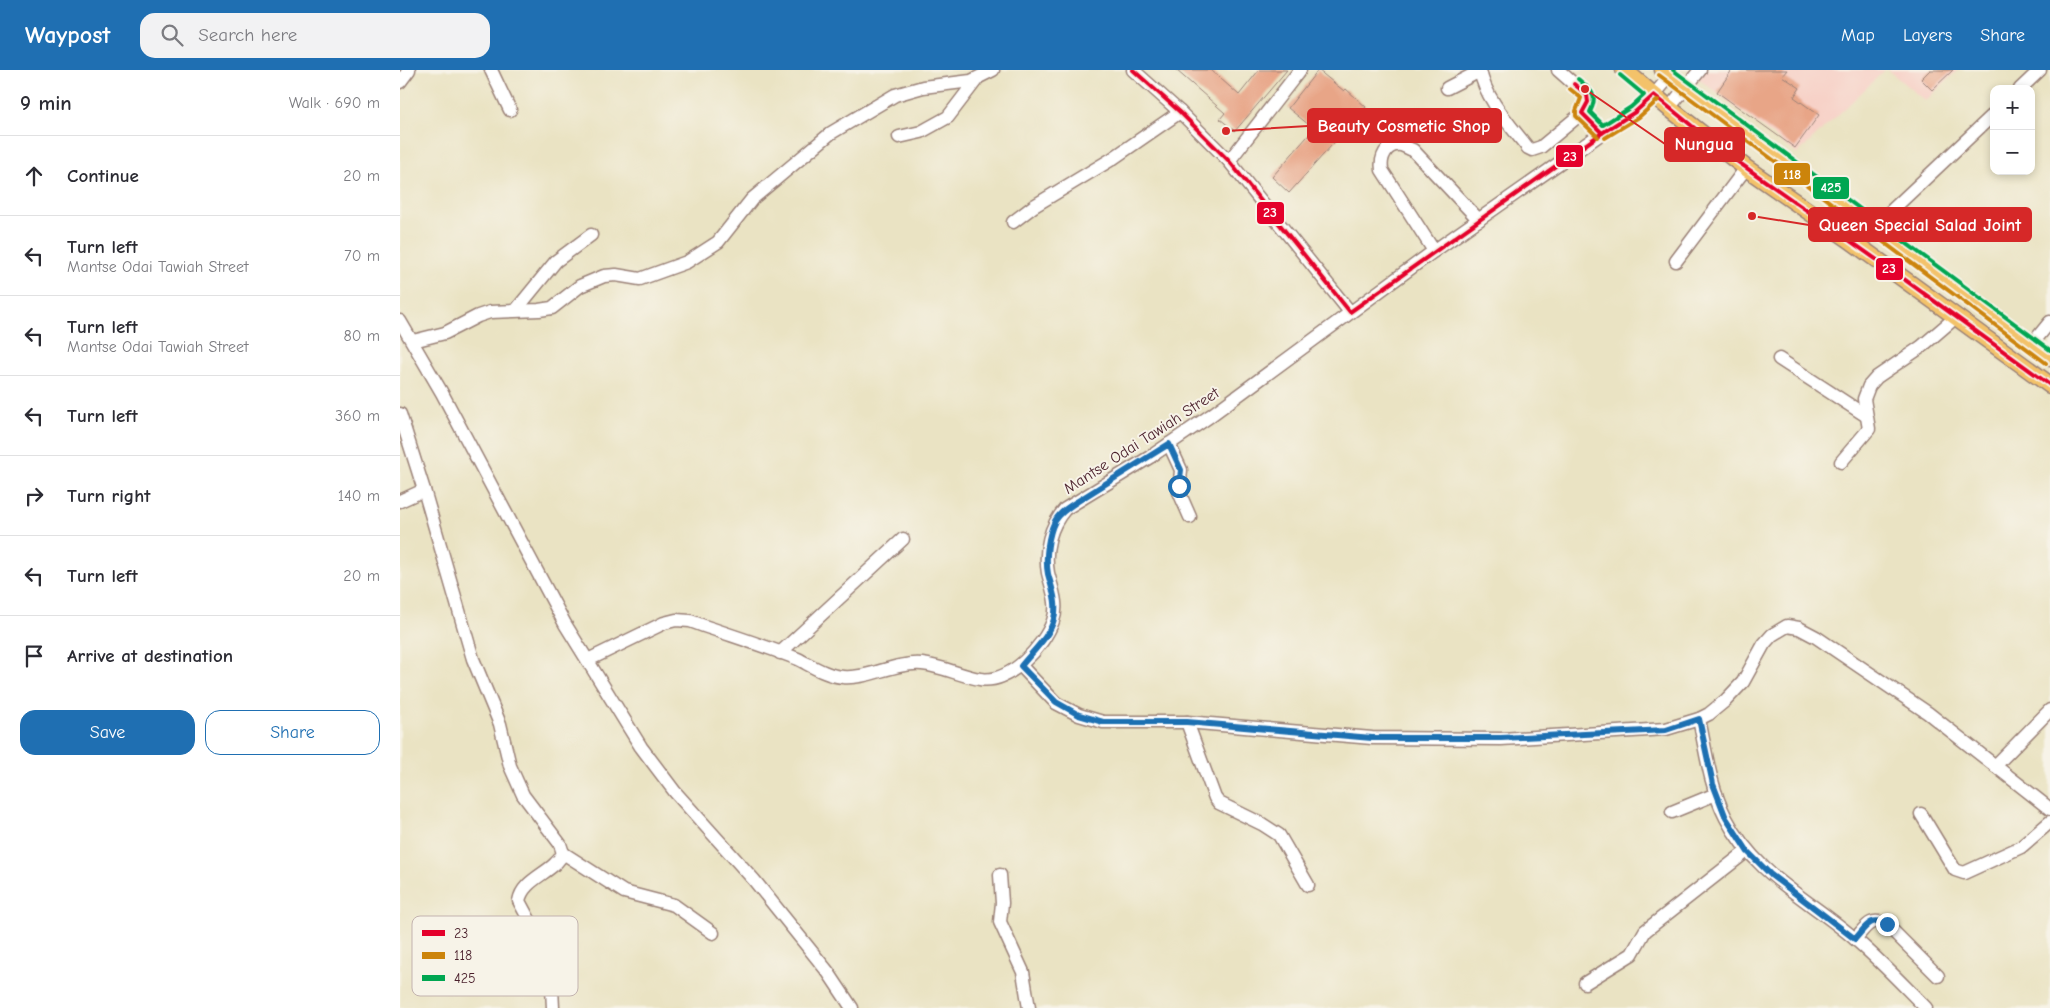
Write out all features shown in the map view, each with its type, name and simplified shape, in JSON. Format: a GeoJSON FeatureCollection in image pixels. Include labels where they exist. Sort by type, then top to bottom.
{"type":"FeatureCollection","features":[{"type":"Feature","properties":{"kind":"main road"},"geometry":{"type":"LineString","coordinates":[[1624,70],[1746,168],[2050,385]]}},
{"type":"Feature","properties":{"kind":"main road"},"geometry":{"type":"LineString","coordinates":[[1666,73],[2050,358]]}},
{"type":"Feature","properties":{"kind":"street"},"geometry":{"type":"LineString","coordinates":[[400,82],[410,70]]}},
{"type":"Feature","properties":{"kind":"street"},"geometry":{"type":"LineString","coordinates":[[491,70],[510,110]]}},
{"type":"Feature","properties":{"kind":"street"},"geometry":{"type":"LineString","coordinates":[[413,341],[444,333],[490,312],[552,308],[580,286],[604,276],[616,275],[640,279],[687,262],[718,242],[752,199],[831,133],[895,95],[923,88],[958,84],[976,79],[993,70]]}},
{"type":"Feature","properties":{"kind":"street"},"geometry":{"type":"LineString","coordinates":[[1133,70],[1180,112],[1229,161],[1350,312]]}},
{"type":"Feature","properties":{"kind":"street"},"geometry":{"type":"LineString","coordinates":[[1229,161],[1300,70]]}},
{"type":"Feature","properties":{"kind":"street"},"geometry":{"type":"LineString","coordinates":[[1447,88],[1480,71],[1500,110],[1528,148],[1532,150],[1541,148],[1582,113],[1588,102],[1586,95],[1558,70]]}},
{"type":"Feature","properties":{"kind":"street"},"geometry":{"type":"LineString","coordinates":[[1669,108],[1700,70]]}},
{"type":"Feature","properties":{"kind":"street"},"geometry":{"type":"LineString","coordinates":[[2024,85],[2040,70]]}},
{"type":"Feature","properties":{"kind":"street","name":"Mantse Odai Tawiah Street"},"geometry":{"type":"LineString","coordinates":[[588,660],[651,629],[676,620],[690,621],[780,653],[832,675],[843,677],[855,677],[899,665],[925,664],[990,680],[1021,666],[1046,635],[1054,621],[1056,606],[1048,571],[1050,534],[1056,520],[1072,505],[1210,416],[1434,251],[1635,112],[1654,95],[1666,73]]}},
{"type":"Feature","properties":{"kind":"street"},"geometry":{"type":"LineString","coordinates":[[899,137],[921,132],[948,117],[976,79]]}},
{"type":"Feature","properties":{"kind":"street"},"geometry":{"type":"LineString","coordinates":[[1013,222],[1034,206],[1112,159],[1180,112]]}},
{"type":"Feature","properties":{"kind":"street"},"geometry":{"type":"LineString","coordinates":[[1582,113],[1602,133]]}},
{"type":"Feature","properties":{"kind":"street"},"geometry":{"type":"LineString","coordinates":[[1874,227],[1990,118]]}},
{"type":"Feature","properties":{"kind":"street"},"geometry":{"type":"LineString","coordinates":[[1434,251],[1382,170],[1380,161],[1385,151],[1394,146],[1402,145],[1413,150],[1479,220]]}},
{"type":"Feature","properties":{"kind":"street"},"geometry":{"type":"LineString","coordinates":[[1676,260],[1746,168]]}},
{"type":"Feature","properties":{"kind":"street"},"geometry":{"type":"LineString","coordinates":[[516,310],[556,261],[591,235]]}},
{"type":"Feature","properties":{"kind":"street"},"geometry":{"type":"LineString","coordinates":[[1841,462],[1869,429],[1865,415],[1864,399],[1869,386],[1877,377],[1920,347],[1956,317]]}},
{"type":"Feature","properties":{"kind":"street"},"geometry":{"type":"LineString","coordinates":[[400,321],[413,341],[548,594],[655,768],[754,880],[828,972],[852,1008]]}},
{"type":"Feature","properties":{"kind":"street"},"geometry":{"type":"LineString","coordinates":[[2032,344],[2050,322]]}},
{"type":"Feature","properties":{"kind":"street"},"geometry":{"type":"LineString","coordinates":[[1779,359],[1865,415]]}},
{"type":"Feature","properties":{"kind":"street"},"geometry":{"type":"LineString","coordinates":[[400,414],[404,442],[424,490],[473,660],[500,724],[510,766],[523,795],[560,844],[563,853],[624,892],[674,905],[713,933]]}},
{"type":"Feature","properties":{"kind":"street"},"geometry":{"type":"LineString","coordinates":[[1169,444],[1181,470],[1179,492],[1190,517]]}},
{"type":"Feature","properties":{"kind":"street"},"geometry":{"type":"LineString","coordinates":[[400,501],[424,490]]}},
{"type":"Feature","properties":{"kind":"street"},"geometry":{"type":"LineString","coordinates":[[780,653],[903,539]]}},
{"type":"Feature","properties":{"kind":"street"},"geometry":{"type":"LineString","coordinates":[[1021,666],[1056,702],[1079,715],[1103,722],[1187,722],[1372,738],[1482,739],[1666,730],[1699,719],[1720,705],[1743,682],[1764,644],[1772,635],[1787,626],[1799,628],[1832,648],[1928,713],[2050,809]]}},
{"type":"Feature","properties":{"kind":"street"},"geometry":{"type":"LineString","coordinates":[[1995,766],[2050,710]]}},
{"type":"Feature","properties":{"kind":"street"},"geometry":{"type":"LineString","coordinates":[[1699,719],[1716,794],[1726,818],[1748,852],[1771,875],[1855,939],[1926,1008]]}},
{"type":"Feature","properties":{"kind":"street"},"geometry":{"type":"LineString","coordinates":[[1187,722],[1215,798],[1219,803],[1279,834],[1308,885]]}},
{"type":"Feature","properties":{"kind":"street"},"geometry":{"type":"LineString","coordinates":[[1672,812],[1716,794]]}},
{"type":"Feature","properties":{"kind":"street"},"geometry":{"type":"LineString","coordinates":[[1921,814],[1955,870],[1964,873],[2021,847],[2050,822]]}},
{"type":"Feature","properties":{"kind":"street"},"geometry":{"type":"LineString","coordinates":[[1584,984],[1625,960],[1632,954],[1645,932],[1748,852]]}},
{"type":"Feature","properties":{"kind":"street"},"geometry":{"type":"LineString","coordinates":[[527,916],[519,901],[520,894],[526,886],[559,861],[563,853]]}},
{"type":"Feature","properties":{"kind":"street"},"geometry":{"type":"LineString","coordinates":[[1000,876],[1002,903],[1000,922],[1023,972],[1029,1008]]}},
{"type":"Feature","properties":{"kind":"street"},"geometry":{"type":"LineString","coordinates":[[1855,939],[1871,922],[1878,920],[1887,924],[1938,976]]}},
{"type":"Feature","properties":{"kind":"shaded area"},"geometry":{"type":"Polygon","coordinates":[[[1687,70],[1885,70],[1797,154],[1687,70]]]}},
{"type":"Feature","properties":{"kind":"shaded area"},"geometry":{"type":"Polygon","coordinates":[[[1888,70],[1958,70],[1925,101],[1888,70]]]}},
{"type":"Feature","properties":{"kind":"building"},"geometry":{"type":"Polygon","coordinates":[[[1176,70],[1211,70],[1239,95],[1259,70],[1287,70],[1235,131],[1220,119],[1225,113],[1176,70]]]}},
{"type":"Feature","properties":{"kind":"building"},"geometry":{"type":"Polygon","coordinates":[[[1318,70],[1344,91],[1346,89],[1366,107],[1289,193],[1272,177],[1314,129],[1288,108],[1318,70]]]}},
{"type":"Feature","properties":{"kind":"building"},"geometry":{"type":"Polygon","coordinates":[[[1732,70],[1787,70],[1782,76],[1800,88],[1794,97],[1819,115],[1795,148],[1717,92],[1732,70]]]}},
{"type":"Feature","properties":{"kind":"building"},"geometry":{"type":"Polygon","coordinates":[[[1930,70],[1953,70],[1932,90],[1921,79],[1930,70]]]}},
{"type":"Feature","properties":{"kind":"transit line","name":"23"},"geometry":{"type":"LineString","coordinates":[[1133,70],[1180,112],[1229,161],[1350,312],[1602,133],[1635,112],[1654,95],[1724,152],[2050,385]]}},
{"type":"Feature","properties":{"kind":"transit line","name":"425"},"geometry":{"type":"LineString","coordinates":[[1673,70],[2050,350]]}},
{"type":"Feature","properties":{"kind":"transit line","name":"425"},"geometry":{"type":"LineString","coordinates":[[1578,79],[1592,93],[1594,101],[1590,112],[1603,125],[1631,107],[1644,95],[1620,75]]}},
{"type":"Feature","properties":{"kind":"transit line","name":"118"},"geometry":{"type":"LineString","coordinates":[[1659,75],[2046,363]]}},
{"type":"Feature","properties":{"kind":"transit line","name":"23"},"geometry":{"type":"LineString","coordinates":[[1574,84],[1587,95],[1588,102],[1582,113],[1602,133]]}},
{"type":"Feature","properties":{"kind":"transit line","name":"118"},"geometry":{"type":"LineString","coordinates":[[1570,89],[1581,98],[1576,116],[1598,137]]}},
{"type":"Feature","properties":{"kind":"transit line","name":"118"},"geometry":{"type":"LineString","coordinates":[[1605,138],[1639,117],[1658,100]]}},
{"type":"Feature","properties":{"kind":"place","name":"Nungua"},"geometry":{"type":"Point","coordinates":[1585,89]}},
{"type":"Feature","properties":{"kind":"place","name":"Beauty Cosmetic Shop"},"geometry":{"type":"Point","coordinates":[1226,131]}},
{"type":"Feature","properties":{"kind":"place","name":"Queen Special Salad Joint"},"geometry":{"type":"Point","coordinates":[1752,216]}},
{"type":"Feature","properties":{"kind":"route"},"geometry":{"type":"LineString","coordinates":[[1179,486],[1181,470],[1169,444],[1078,501],[1065,510],[1056,520],[1050,534],[1048,552],[1048,571],[1056,606],[1054,621],[1046,635],[1021,666],[1056,702],[1079,715],[1103,722],[1187,722],[1372,738],[1501,738],[1666,730],[1699,719],[1713,784],[1726,818],[1748,852],[1771,875],[1855,939],[1871,922],[1878,920],[1887,924]]}}]}
